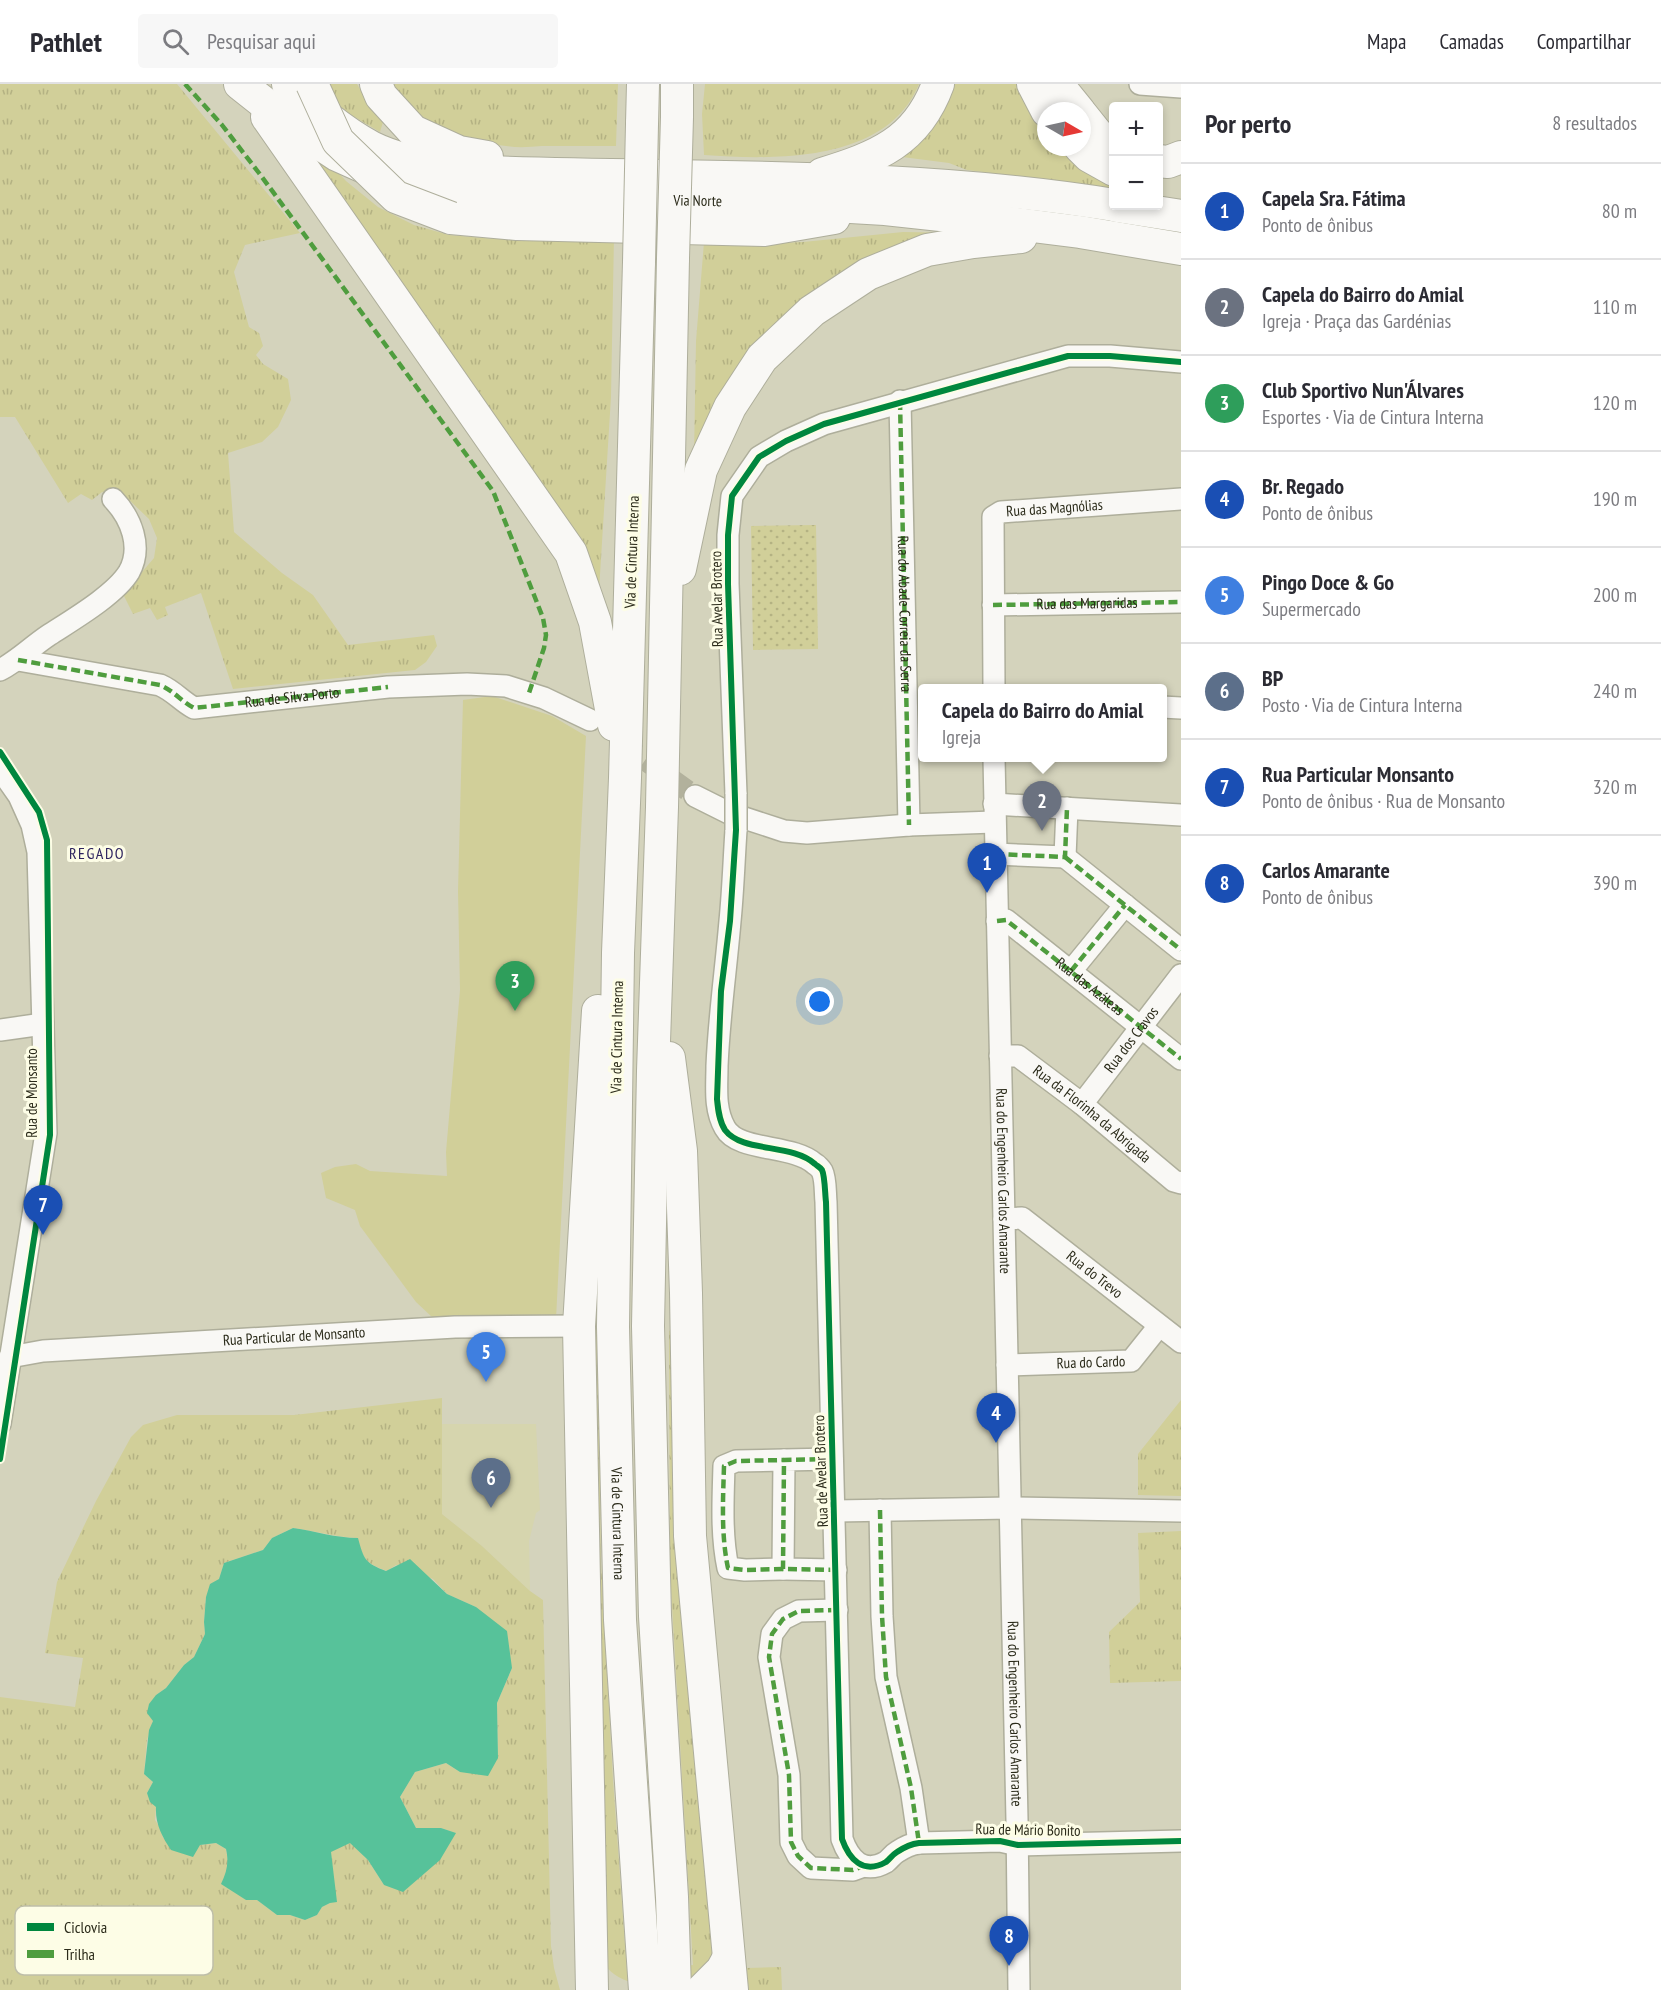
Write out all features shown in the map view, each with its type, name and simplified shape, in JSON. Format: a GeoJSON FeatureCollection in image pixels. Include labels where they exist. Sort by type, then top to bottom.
{"type":"FeatureCollection","features":[{"type":"Feature","properties":{"kind":"highway","name":"Via Norte"},"geometry":{"type":"LineString","coordinates":[[288,84],[320,113],[371,147],[417,163],[457,171],[973,187],[1109,204]]}},
{"type":"Feature","properties":{"kind":"highway"},"geometry":{"type":"LineString","coordinates":[[312,84],[338,141],[396,196],[451,218],[517,224],[764,230],[885,209]]}},
{"type":"Feature","properties":{"kind":"highway"},"geometry":{"type":"LineString","coordinates":[[375,84],[381,96],[412,131],[459,152],[494,159],[533,174]]}},
{"type":"Feature","properties":{"kind":"highway","name":"Via de Cintura Interna"},"geometry":{"type":"LineString","coordinates":[[660,1979],[648,1326],[677,84]]}},
{"type":"Feature","properties":{"kind":"highway"},"geometry":{"type":"LineString","coordinates":[[804,180],[870,159],[908,134],[922,117],[938,84]]}},
{"type":"Feature","properties":{"kind":"highway"},"geometry":{"type":"LineString","coordinates":[[1033,84],[1042,102]]}},
{"type":"Feature","properties":{"kind":"highway"},"geometry":{"type":"LineString","coordinates":[[1057,84],[1072,102]]}},
{"type":"Feature","properties":{"kind":"highway","name":"Via Norte"},"geometry":{"type":"LineString","coordinates":[[245,88],[296,128],[337,155],[395,181],[481,197],[765,202],[885,209],[1080,232],[1181,249]]}},
{"type":"Feature","properties":{"kind":"highway"},"geometry":{"type":"LineString","coordinates":[[245,88],[571,553],[595,622],[625,778]]}},
{"type":"Feature","properties":{"kind":"highway","name":"Via de Cintura Interna"},"geometry":{"type":"LineString","coordinates":[[641,98],[639,262],[618,954],[613,1327],[620,1620],[660,1979]]}},
{"type":"Feature","properties":{"kind":"highway"},"geometry":{"type":"LineString","coordinates":[[1091,126],[1098,135],[1109,142]]}},
{"type":"Feature","properties":{"kind":"highway"},"geometry":{"type":"LineString","coordinates":[[1089,156],[1109,168]]}},
{"type":"Feature","properties":{"kind":"highway"},"geometry":{"type":"LineString","coordinates":[[1163,162],[1181,157]]}},
{"type":"Feature","properties":{"kind":"highway"},"geometry":{"type":"LineString","coordinates":[[1163,196],[1181,202]]}},
{"type":"Feature","properties":{"kind":"highway","name":"Via Norte"},"geometry":{"type":"LineString","coordinates":[[1145,210],[1181,216]]}},
{"type":"Feature","properties":{"kind":"highway"},"geometry":{"type":"LineString","coordinates":[[666,622],[686,544],[701,470],[730,407],[762,358],[812,311],[868,274],[927,250],[973,242],[1080,232]]}},
{"type":"Feature","properties":{"kind":"highway"},"geometry":{"type":"LineString","coordinates":[[600,1984],[579,1326],[600,981],[618,954]]}},
{"type":"Feature","properties":{"kind":"highway"},"geometry":{"type":"LineString","coordinates":[[656,977],[681,1151],[690,1536],[732,1990]]}},
{"type":"Feature","properties":{"kind":"highway"},"geometry":{"type":"LineString","coordinates":[[702,1990],[722,1971],[728,1959]]}},
{"type":"Feature","properties":{"kind":"street"},"geometry":{"type":"LineString","coordinates":[[1143,84],[1181,87]]}},
{"type":"Feature","properties":{"kind":"street","name":"Rua Avelar Brotero"},"geometry":{"type":"LineString","coordinates":[[717,1080],[736,830],[728,584],[728,535],[732,496],[759,457],[786,441],[824,424],[900,401],[1068,356],[1110,356],[1181,362]]}},
{"type":"Feature","properties":{"kind":"street","name":"Rua do Abade Correia da Serra"},"geometry":{"type":"LineString","coordinates":[[900,401],[909,825]]}},
{"type":"Feature","properties":{"kind":"street"},"geometry":{"type":"LineString","coordinates":[[9,665],[114,589],[129,572],[134,558],[134,536],[124,511],[113,499]]}},
{"type":"Feature","properties":{"kind":"street","name":"Rua das Magnólias"},"geometry":{"type":"LineString","coordinates":[[994,684],[993,517],[1001,512],[1181,499]]}},
{"type":"Feature","properties":{"kind":"street","name":"Rua das Margaridas"},"geometry":{"type":"LineString","coordinates":[[993,605],[1181,602]]}},
{"type":"Feature","properties":{"kind":"street","name":"Rua de Silva Porto"},"geometry":{"type":"LineString","coordinates":[[9,665],[160,685],[172,690],[183,702],[194,708],[388,687],[467,684],[506,686],[544,698],[590,720]]}},
{"type":"Feature","properties":{"kind":"street"},"geometry":{"type":"LineString","coordinates":[[994,762],[994,813]]}},
{"type":"Feature","properties":{"kind":"street","name":"Rua de Monsanto"},"geometry":{"type":"LineString","coordinates":[[0,769],[18,796],[33,825],[38,852],[46,1133],[5,1355],[0,1424]]}},
{"type":"Feature","properties":{"kind":"street"},"geometry":{"type":"LineString","coordinates":[[695,796],[729,813],[784,831],[807,833],[909,825],[994,813],[1067,808],[1181,815]]}},
{"type":"Feature","properties":{"kind":"street"},"geometry":{"type":"LineString","coordinates":[[1065,857],[1067,808]]}},
{"type":"Feature","properties":{"kind":"street","name":"Rua do Engenheiro Carlos Amarante"},"geometry":{"type":"LineString","coordinates":[[994,813],[1008,1365],[1019,1990]]}},
{"type":"Feature","properties":{"kind":"street"},"geometry":{"type":"LineString","coordinates":[[995,854],[1065,857],[1181,950]]}},
{"type":"Feature","properties":{"kind":"street"},"geometry":{"type":"LineString","coordinates":[[1071,971],[1125,905]]}},
{"type":"Feature","properties":{"kind":"street","name":"Rua das Azáleas"},"geometry":{"type":"LineString","coordinates":[[997,921],[1006,920],[1181,1059]]}},
{"type":"Feature","properties":{"kind":"street","name":"Rua dos Cravos"},"geometry":{"type":"LineString","coordinates":[[1082,1104],[1181,975]]}},
{"type":"Feature","properties":{"kind":"street"},"geometry":{"type":"LineString","coordinates":[[0,1030],[43,1024]]}},
{"type":"Feature","properties":{"kind":"street","name":"Rua da Florinha da Abrigada"},"geometry":{"type":"LineString","coordinates":[[1000,1056],[1018,1056],[1082,1104],[1174,1181],[1181,1183]]}},
{"type":"Feature","properties":{"kind":"street","name":"Rua de Avelar Brotero"},"geometry":{"type":"LineString","coordinates":[[717,1080],[719,1115],[726,1131],[741,1141],[787,1150],[808,1158],[822,1170],[826,1202],[842,1839],[853,1861],[864,1866]]}},
{"type":"Feature","properties":{"kind":"street","name":"Rua do Trevo"},"geometry":{"type":"LineString","coordinates":[[1004,1219],[1022,1218],[1181,1342]]}},
{"type":"Feature","properties":{"kind":"street","name":"Rua Particular de Monsanto"},"geometry":{"type":"LineString","coordinates":[[5,1355],[443,1327],[579,1326]]}},
{"type":"Feature","properties":{"kind":"street","name":"Rua do Cardo"},"geometry":{"type":"LineString","coordinates":[[1008,1365],[1131,1361],[1159,1326]]}},
{"type":"Feature","properties":{"kind":"street","name":"Rua de Avelar Brotero"},"geometry":{"type":"LineString","coordinates":[[783,1569],[728,1568],[724,1551],[724,1466],[736,1461],[832,1459]]}},
{"type":"Feature","properties":{"kind":"street"},"geometry":{"type":"LineString","coordinates":[[784,1460],[783,1569],[836,1570]]}},
{"type":"Feature","properties":{"kind":"street"},"geometry":{"type":"LineString","coordinates":[[835,1511],[1011,1508],[1181,1511]]}},
{"type":"Feature","properties":{"kind":"street"},"geometry":{"type":"LineString","coordinates":[[837,1610],[799,1611],[783,1618],[772,1634],[769,1657],[789,1775],[791,1842],[798,1856],[811,1868],[854,1870],[864,1866],[879,1866],[896,1853],[915,1844],[911,1788],[886,1677],[882,1616],[880,1510]]}},
{"type":"Feature","properties":{"kind":"street","name":"Rua de Mário Bonito"},"geometry":{"type":"LineString","coordinates":[[915,1844],[1000,1841],[1018,1845],[1181,1841]]}},
{"type":"Feature","properties":{"kind":"shaded area"},"geometry":{"type":"Polygon","coordinates":[[[442,1424],[536,1424],[540,1510],[536,1513],[529,1541],[530,1591],[482,1546],[442,1514],[442,1424]]]}},
{"type":"Feature","properties":{"kind":"shaded area"},"geometry":{"type":"Polygon","coordinates":[[[293,1528],[358,1538],[366,1560],[386,1571],[410,1559],[447,1594],[476,1607],[507,1631],[512,1668],[497,1703],[498,1758],[488,1776],[460,1772],[446,1763],[415,1772],[400,1797],[416,1828],[441,1828],[456,1833],[440,1860],[403,1892],[384,1885],[368,1860],[350,1843],[331,1852],[337,1902],[322,1907],[317,1915],[305,1920],[290,1915],[277,1915],[257,1900],[246,1900],[221,1884],[227,1867],[227,1854],[226,1849],[216,1843],[200,1845],[193,1857],[171,1850],[160,1830],[156,1807],[150,1802],[147,1793],[153,1782],[144,1774],[149,1730],[153,1721],[147,1713],[149,1704],[194,1657],[205,1634],[206,1597],[210,1584],[219,1579],[224,1563],[263,1550],[272,1538],[293,1528]]]}},
{"type":"Feature","properties":{"kind":"green space"},"geometry":{"type":"Polygon","coordinates":[[[0,84],[177,84],[300,233],[245,245],[234,272],[249,327],[259,333],[263,346],[256,355],[263,364],[288,379],[291,400],[278,427],[262,442],[228,453],[234,532],[282,573],[313,595],[348,645],[434,635],[437,646],[426,662],[415,670],[233,689],[201,593],[165,607],[168,615],[157,620],[150,608],[133,614],[123,594],[154,558],[157,538],[149,519],[125,496],[102,492],[92,500],[81,494],[68,503],[15,417],[0,417],[0,84]]]}},
{"type":"Feature","properties":{"kind":"green space"},"geometry":{"type":"Polygon","coordinates":[[[330,84],[357,84],[383,122],[380,132],[339,108],[330,84]]]}},
{"type":"Feature","properties":{"kind":"green space"},"geometry":{"type":"Polygon","coordinates":[[[393,84],[618,84],[616,146],[515,147],[474,140],[442,128],[427,119],[402,98],[393,84]]]}},
{"type":"Feature","properties":{"kind":"green space"},"geometry":{"type":"Polygon","coordinates":[[[705,84],[919,84],[903,110],[882,129],[855,142],[826,151],[794,156],[732,157],[704,155],[702,114],[705,84]]]}},
{"type":"Feature","properties":{"kind":"green space"},"geometry":{"type":"Polygon","coordinates":[[[953,84],[1022,84],[1037,106],[1037,156],[1081,156],[1109,181],[1109,191],[1050,180],[967,170],[949,163],[902,157],[934,125],[953,84]]]}},
{"type":"Feature","properties":{"kind":"green space"},"geometry":{"type":"Polygon","coordinates":[[[293,140],[325,158],[346,181],[378,207],[414,225],[449,235],[495,239],[614,237],[611,397],[599,591],[293,140]]]}},
{"type":"Feature","properties":{"kind":"green space"},"geometry":{"type":"Polygon","coordinates":[[[903,232],[961,233],[854,267],[694,456],[696,341],[704,242],[754,244],[803,242],[903,232]]]}},
{"type":"Feature","properties":{"kind":"green space"},"geometry":{"type":"Polygon","coordinates":[[[816,525],[818,649],[753,650],[751,526],[816,525]]]}},
{"type":"Feature","properties":{"kind":"green space"},"geometry":{"type":"Polygon","coordinates":[[[492,696],[552,716],[586,736],[556,1319],[432,1317],[416,1302],[360,1226],[355,1210],[326,1198],[321,1173],[335,1167],[356,1164],[370,1171],[447,1176],[446,1152],[460,990],[458,891],[463,700],[492,696]]]}},
{"type":"Feature","properties":{"kind":"green space"},"geometry":{"type":"Polygon","coordinates":[[[593,1324],[598,1324],[601,1563],[627,1972],[693,1965],[670,1571],[669,1330],[673,1336],[714,1955],[694,1979],[635,1983],[618,1977],[605,1965],[593,1324]]]}},
{"type":"Feature","properties":{"kind":"green space"},"geometry":{"type":"Polygon","coordinates":[[[442,1398],[442,1514],[543,1600],[551,1946],[560,1990],[0,1990],[0,1697],[75,1707],[83,1658],[45,1653],[57,1582],[96,1501],[131,1437],[143,1425],[177,1415],[294,1415],[442,1398]],[[293,1528],[272,1538],[263,1550],[224,1563],[219,1579],[206,1597],[205,1634],[194,1657],[184,1665],[166,1688],[156,1695],[153,1721],[147,1740],[144,1774],[153,1782],[147,1793],[156,1807],[155,1820],[161,1829],[163,1838],[200,1845],[216,1843],[226,1849],[228,1861],[226,1874],[246,1900],[257,1900],[277,1915],[290,1915],[305,1920],[317,1915],[322,1907],[330,1903],[331,1851],[350,1842],[368,1860],[384,1885],[455,1833],[441,1828],[416,1828],[400,1797],[415,1772],[446,1763],[460,1772],[498,1758],[497,1703],[512,1668],[476,1607],[447,1594],[433,1579],[396,1565],[387,1571],[374,1566],[366,1560],[357,1538],[293,1528]]]}},
{"type":"Feature","properties":{"kind":"green space"},"geometry":{"type":"Polygon","coordinates":[[[1181,1400],[1181,1496],[1138,1495],[1138,1454],[1181,1400]]]}},
{"type":"Feature","properties":{"kind":"green space"},"geometry":{"type":"Polygon","coordinates":[[[1181,1531],[1181,1681],[1110,1683],[1109,1632],[1140,1602],[1138,1533],[1181,1531]]]}},
{"type":"Feature","properties":{"kind":"green space"},"geometry":{"type":"Polygon","coordinates":[[[781,1967],[782,1990],[749,1990],[746,1968],[781,1967]]]}},
{"type":"Feature","properties":{"kind":"tunnel"},"geometry":{"type":"LineString","coordinates":[[620,742],[695,796]]}},
{"type":"Feature","properties":{"kind":"marked path"},"geometry":{"type":"LineString","coordinates":[[185,84],[222,125],[259,173],[493,491],[543,618],[546,635],[544,648],[529,693]]}},
{"type":"Feature","properties":{"kind":"marked path"},"geometry":{"type":"LineString","coordinates":[[900,401],[909,825]]}},
{"type":"Feature","properties":{"kind":"marked path"},"geometry":{"type":"LineString","coordinates":[[993,605],[1181,602]]}},
{"type":"Feature","properties":{"kind":"marked path"},"geometry":{"type":"LineString","coordinates":[[18,660],[160,685],[194,708],[388,687]]}},
{"type":"Feature","properties":{"kind":"marked path"},"geometry":{"type":"LineString","coordinates":[[995,854],[1065,857],[1067,808]]}},
{"type":"Feature","properties":{"kind":"marked path"},"geometry":{"type":"LineString","coordinates":[[1065,857],[1181,950]]}},
{"type":"Feature","properties":{"kind":"marked path"},"geometry":{"type":"LineString","coordinates":[[1071,971],[1125,905]]}},
{"type":"Feature","properties":{"kind":"marked path"},"geometry":{"type":"LineString","coordinates":[[997,921],[1006,920],[1181,1059]]}},
{"type":"Feature","properties":{"kind":"marked path"},"geometry":{"type":"LineString","coordinates":[[832,1459],[784,1460],[783,1569],[836,1570]]}},
{"type":"Feature","properties":{"kind":"marked path"},"geometry":{"type":"LineString","coordinates":[[783,1569],[728,1568],[724,1543],[723,1505],[724,1466],[736,1461],[784,1460]]}},
{"type":"Feature","properties":{"kind":"marked path"},"geometry":{"type":"LineString","coordinates":[[880,1510],[882,1616],[886,1677],[911,1788],[919,1843]]}},
{"type":"Feature","properties":{"kind":"marked path"},"geometry":{"type":"LineString","coordinates":[[837,1610],[799,1611],[783,1619],[772,1634],[769,1657],[789,1775],[791,1842],[798,1856],[811,1868],[853,1870],[864,1866]]}},
{"type":"Feature","properties":{"kind":"cycle path"},"geometry":{"type":"LineString","coordinates":[[1181,362],[1110,356],[1068,356],[824,424],[786,441],[759,457],[732,496],[728,535],[728,584],[736,830],[730,921],[721,991],[717,1099],[721,1123],[733,1137],[743,1142],[805,1157],[821,1169],[824,1177],[842,1839],[849,1853],[858,1863],[870,1867],[878,1866],[902,1849],[919,1843],[1000,1841],[1018,1845],[1181,1841]]}},
{"type":"Feature","properties":{"kind":"cycle path"},"geometry":{"type":"LineString","coordinates":[[0,752],[39,812],[47,840],[50,1135],[0,1459]]}},
{"type":"Feature","properties":{"kind":"place","name":"Capela do Bairro do Amial"},"geometry":{"type":"Point","coordinates":[1042,831]}},
{"type":"Feature","properties":{"kind":"place","name":"Capela Sra. Fátima"},"geometry":{"type":"Point","coordinates":[987,893]}},
{"type":"Feature","properties":{"kind":"place","name":"Club Sportivo Nun'Álvares"},"geometry":{"type":"Point","coordinates":[515,1011]}},
{"type":"Feature","properties":{"kind":"place","name":"Rua Particular Monsanto"},"geometry":{"type":"Point","coordinates":[43,1235]}},
{"type":"Feature","properties":{"kind":"place","name":"Pingo Doce & Go"},"geometry":{"type":"Point","coordinates":[486,1382]}},
{"type":"Feature","properties":{"kind":"place","name":"Br. Regado"},"geometry":{"type":"Point","coordinates":[996,1443]}},
{"type":"Feature","properties":{"kind":"place","name":"BP"},"geometry":{"type":"Point","coordinates":[491,1508]}},
{"type":"Feature","properties":{"kind":"place","name":"Carlos Amarante"},"geometry":{"type":"Point","coordinates":[1009,1966]}},
{"type":"Feature","properties":{"kind":"district","name":"REGADO"},"geometry":{"type":"Point","coordinates":[97,853]}}]}
